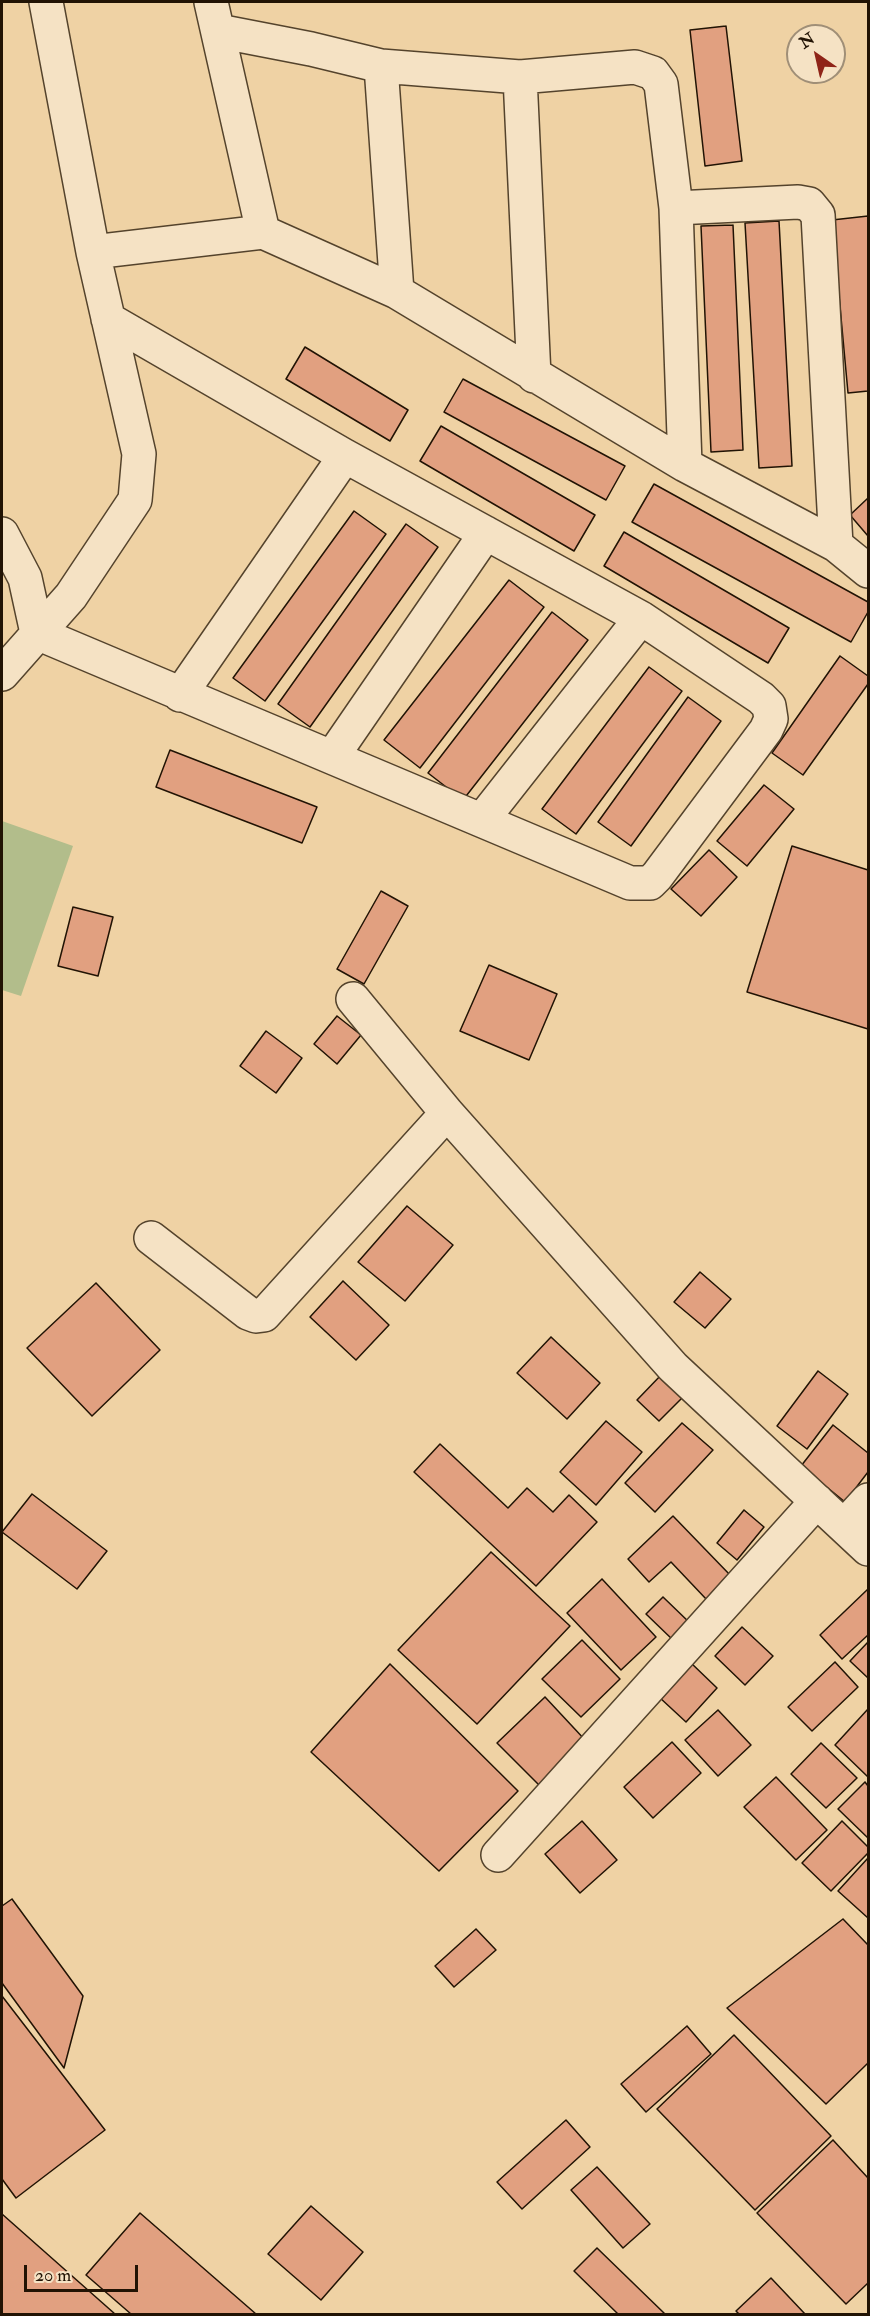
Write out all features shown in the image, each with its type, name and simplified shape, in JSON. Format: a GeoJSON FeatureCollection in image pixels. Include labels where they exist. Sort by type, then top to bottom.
{"type":"FeatureCollection","features":[{"type":"Feature","properties":{"kind":"street"},"geometry":{"type":"LineString","coordinates":[[2,674],[71,596],[135,500],[139,454],[93,252],[46,2]]}},
{"type":"Feature","properties":{"kind":"street"},"geometry":{"type":"LineString","coordinates":[[215,16],[263,232]]}},
{"type":"Feature","properties":{"kind":"street"},"geometry":{"type":"LineString","coordinates":[[215,16],[311,49],[381,66],[520,76],[635,67],[653,73],[661,84],[676,208],[685,465]]}},
{"type":"Feature","properties":{"kind":"street"},"geometry":{"type":"LineString","coordinates":[[381,66],[397,292]]}},
{"type":"Feature","properties":{"kind":"street"},"geometry":{"type":"LineString","coordinates":[[520,76],[534,376]]}},
{"type":"Feature","properties":{"kind":"street"},"geometry":{"type":"LineString","coordinates":[[676,208],[798,202],[809,204],[818,215],[836,545]]}},
{"type":"Feature","properties":{"kind":"street"},"geometry":{"type":"LineString","coordinates":[[93,252],[263,232],[397,292],[685,465],[836,545],[868,571]]}},
{"type":"Feature","properties":{"kind":"street"},"geometry":{"type":"LineString","coordinates":[[2,534],[25,578],[15,599],[37,633],[630,883],[650,883],[657,876],[766,730],[771,719],[769,706],[760,698],[640,618],[345,456],[108,319]]}},
{"type":"Feature","properties":{"kind":"street"},"geometry":{"type":"LineString","coordinates":[[180,695],[345,456]]}},
{"type":"Feature","properties":{"kind":"street"},"geometry":{"type":"LineString","coordinates":[[332,757],[486,533]]}},
{"type":"Feature","properties":{"kind":"street"},"geometry":{"type":"LineString","coordinates":[[482,820],[640,618]]}},
{"type":"Feature","properties":{"kind":"street"},"geometry":{"type":"LineString","coordinates":[[353,999],[447,1113],[673,1367],[868,1549]]}},
{"type":"Feature","properties":{"kind":"street"},"geometry":{"type":"LineString","coordinates":[[151,1238],[248,1313],[256,1316],[264,1315],[271,1310],[447,1113]]}},
{"type":"Feature","properties":{"kind":"street"},"geometry":{"type":"LineString","coordinates":[[844,1526],[868,1500]]}},
{"type":"Feature","properties":{"kind":"street"},"geometry":{"type":"LineString","coordinates":[[498,1855],[817,1502]]}},
{"type":"Feature","properties":{"kind":"green space"},"geometry":{"type":"Polygon","coordinates":[[[2,821],[73,846],[21,996],[2,990],[2,821]]]}},
{"type":"Feature","properties":{"kind":"building"},"geometry":{"type":"Polygon","coordinates":[[[726,26],[742,161],[705,166],[690,30],[726,26]]]}},
{"type":"Feature","properties":{"kind":"building"},"geometry":{"type":"Polygon","coordinates":[[[868,216],[868,391],[848,393],[832,220],[868,216]]]}},
{"type":"Feature","properties":{"kind":"building"},"geometry":{"type":"Polygon","coordinates":[[[779,221],[792,466],[759,468],[745,223],[779,221]]]}},
{"type":"Feature","properties":{"kind":"building"},"geometry":{"type":"Polygon","coordinates":[[[733,225],[743,450],[711,452],[701,226],[733,225]]]}},
{"type":"Feature","properties":{"kind":"building"},"geometry":{"type":"Polygon","coordinates":[[[305,347],[408,410],[390,441],[286,379],[305,347]]]}},
{"type":"Feature","properties":{"kind":"building"},"geometry":{"type":"Polygon","coordinates":[[[463,379],[625,466],[606,500],[444,412],[463,379]]]}},
{"type":"Feature","properties":{"kind":"building"},"geometry":{"type":"Polygon","coordinates":[[[441,426],[595,515],[574,551],[420,461],[441,426]]]}},
{"type":"Feature","properties":{"kind":"building"},"geometry":{"type":"Polygon","coordinates":[[[654,484],[868,602],[868,612],[851,642],[632,522],[654,484]]]}},
{"type":"Feature","properties":{"kind":"building"},"geometry":{"type":"Polygon","coordinates":[[[868,498],[868,536],[850,515],[868,498]]]}},
{"type":"Feature","properties":{"kind":"building"},"geometry":{"type":"Polygon","coordinates":[[[354,511],[386,534],[265,701],[233,678],[354,511]]]}},
{"type":"Feature","properties":{"kind":"building"},"geometry":{"type":"Polygon","coordinates":[[[406,524],[438,547],[310,727],[278,704],[406,524]]]}},
{"type":"Feature","properties":{"kind":"building"},"geometry":{"type":"Polygon","coordinates":[[[624,532],[789,628],[768,663],[604,566],[624,532]]]}},
{"type":"Feature","properties":{"kind":"building"},"geometry":{"type":"Polygon","coordinates":[[[509,580],[544,607],[420,768],[384,740],[509,580]]]}},
{"type":"Feature","properties":{"kind":"building"},"geometry":{"type":"Polygon","coordinates":[[[552,612],[588,640],[463,800],[428,773],[552,612]]]}},
{"type":"Feature","properties":{"kind":"building"},"geometry":{"type":"Polygon","coordinates":[[[840,656],[868,676],[868,684],[803,775],[772,753],[840,656]]]}},
{"type":"Feature","properties":{"kind":"building"},"geometry":{"type":"Polygon","coordinates":[[[649,667],[682,691],[576,834],[542,809],[649,667]]]}},
{"type":"Feature","properties":{"kind":"building"},"geometry":{"type":"Polygon","coordinates":[[[688,697],[721,721],[631,846],[598,822],[688,697]]]}},
{"type":"Feature","properties":{"kind":"building"},"geometry":{"type":"Polygon","coordinates":[[[170,750],[317,807],[302,843],[156,787],[170,750]]]}},
{"type":"Feature","properties":{"kind":"building"},"geometry":{"type":"Polygon","coordinates":[[[764,785],[794,809],[747,866],[717,841],[764,785]]]}},
{"type":"Feature","properties":{"kind":"building"},"geometry":{"type":"Polygon","coordinates":[[[792,846],[868,870],[868,1029],[747,992],[792,846]]]}},
{"type":"Feature","properties":{"kind":"building"},"geometry":{"type":"Polygon","coordinates":[[[709,850],[737,877],[701,916],[671,889],[709,850]]]}},
{"type":"Feature","properties":{"kind":"building"},"geometry":{"type":"Polygon","coordinates":[[[381,891],[408,906],[364,984],[337,969],[381,891]]]}},
{"type":"Feature","properties":{"kind":"building"},"geometry":{"type":"Polygon","coordinates":[[[73,907],[113,917],[98,976],[58,966],[73,907]]]}},
{"type":"Feature","properties":{"kind":"building"},"geometry":{"type":"Polygon","coordinates":[[[489,965],[557,994],[529,1060],[460,1031],[489,965]]]}},
{"type":"Feature","properties":{"kind":"building"},"geometry":{"type":"Polygon","coordinates":[[[337,1016],[361,1035],[337,1064],[314,1044],[337,1016]]]}},
{"type":"Feature","properties":{"kind":"building"},"geometry":{"type":"Polygon","coordinates":[[[266,1031],[302,1058],[276,1093],[240,1066],[266,1031]]]}},
{"type":"Feature","properties":{"kind":"building"},"geometry":{"type":"Polygon","coordinates":[[[407,1206],[453,1245],[405,1301],[358,1262],[407,1206]]]}},
{"type":"Feature","properties":{"kind":"building"},"geometry":{"type":"Polygon","coordinates":[[[700,1272],[731,1299],[705,1328],[674,1302],[700,1272]]]}},
{"type":"Feature","properties":{"kind":"building"},"geometry":{"type":"Polygon","coordinates":[[[343,1281],[389,1325],[356,1360],[310,1317],[343,1281]]]}},
{"type":"Feature","properties":{"kind":"building"},"geometry":{"type":"Polygon","coordinates":[[[96,1283],[160,1350],[92,1416],[27,1348],[96,1283]]]}},
{"type":"Feature","properties":{"kind":"building"},"geometry":{"type":"Polygon","coordinates":[[[551,1337],[600,1383],[567,1419],[517,1373],[551,1337]]]}},
{"type":"Feature","properties":{"kind":"building"},"geometry":{"type":"Polygon","coordinates":[[[818,1371],[848,1394],[807,1449],[777,1426],[818,1371]]]}},
{"type":"Feature","properties":{"kind":"building"},"geometry":{"type":"Polygon","coordinates":[[[663,1373],[685,1395],[659,1421],[637,1400],[663,1373]]]}},
{"type":"Feature","properties":{"kind":"building"},"geometry":{"type":"Polygon","coordinates":[[[606,1421],[642,1452],[596,1505],[560,1472],[606,1421]]]}},
{"type":"Feature","properties":{"kind":"building"},"geometry":{"type":"Polygon","coordinates":[[[682,1423],[713,1450],[655,1512],[625,1483],[682,1423]]]}},
{"type":"Feature","properties":{"kind":"building"},"geometry":{"type":"Polygon","coordinates":[[[833,1425],[868,1453],[868,1472],[845,1502],[801,1466],[833,1425]]]}},
{"type":"Feature","properties":{"kind":"building"},"geometry":{"type":"Polygon","coordinates":[[[440,1444],[508,1508],[527,1488],[553,1512],[569,1495],[597,1522],[536,1586],[414,1472],[440,1444]]]}},
{"type":"Feature","properties":{"kind":"building"},"geometry":{"type":"Polygon","coordinates":[[[32,1494],[107,1551],[77,1589],[2,1532],[32,1494]]]}},
{"type":"Feature","properties":{"kind":"building"},"geometry":{"type":"Polygon","coordinates":[[[744,1510],[764,1527],[737,1560],[717,1543],[744,1510]]]}},
{"type":"Feature","properties":{"kind":"building"},"geometry":{"type":"Polygon","coordinates":[[[673,1516],[731,1576],[707,1600],[671,1562],[649,1582],[628,1559],[673,1516]]]}},
{"type":"Feature","properties":{"kind":"building"},"geometry":{"type":"Polygon","coordinates":[[[491,1552],[570,1626],[477,1724],[398,1650],[491,1552]]]}},
{"type":"Feature","properties":{"kind":"building"},"geometry":{"type":"Polygon","coordinates":[[[602,1579],[656,1637],[621,1670],[567,1613],[602,1579]]]}},
{"type":"Feature","properties":{"kind":"building"},"geometry":{"type":"Polygon","coordinates":[[[868,1589],[868,1635],[842,1659],[820,1635],[868,1589]]]}},
{"type":"Feature","properties":{"kind":"building"},"geometry":{"type":"Polygon","coordinates":[[[663,1597],[691,1624],[674,1641],[646,1614],[663,1597]]]}},
{"type":"Feature","properties":{"kind":"building"},"geometry":{"type":"Polygon","coordinates":[[[742,1627],[773,1656],[745,1685],[715,1656],[742,1627]]]}},
{"type":"Feature","properties":{"kind":"building"},"geometry":{"type":"Polygon","coordinates":[[[582,1640],[620,1679],[581,1717],[542,1679],[582,1640]]]}},
{"type":"Feature","properties":{"kind":"building"},"geometry":{"type":"Polygon","coordinates":[[[868,1642],[868,1678],[850,1661],[868,1642]]]}},
{"type":"Feature","properties":{"kind":"building"},"geometry":{"type":"Polygon","coordinates":[[[690,1662],[717,1688],[686,1722],[659,1697],[690,1662]]]}},
{"type":"Feature","properties":{"kind":"building"},"geometry":{"type":"Polygon","coordinates":[[[835,1662],[858,1687],[812,1731],[788,1707],[835,1662]]]}},
{"type":"Feature","properties":{"kind":"building"},"geometry":{"type":"Polygon","coordinates":[[[390,1664],[518,1791],[439,1871],[311,1752],[390,1664]]]}},
{"type":"Feature","properties":{"kind":"building"},"geometry":{"type":"Polygon","coordinates":[[[545,1697],[586,1741],[539,1785],[497,1743],[545,1697]]]}},
{"type":"Feature","properties":{"kind":"building"},"geometry":{"type":"Polygon","coordinates":[[[868,1709],[868,1777],[835,1745],[868,1709]]]}},
{"type":"Feature","properties":{"kind":"building"},"geometry":{"type":"Polygon","coordinates":[[[718,1710],[751,1745],[718,1776],[685,1740],[718,1710]]]}},
{"type":"Feature","properties":{"kind":"building"},"geometry":{"type":"Polygon","coordinates":[[[672,1742],[701,1773],[653,1818],[624,1787],[672,1742]]]}},
{"type":"Feature","properties":{"kind":"building"},"geometry":{"type":"Polygon","coordinates":[[[821,1743],[857,1778],[826,1808],[791,1774],[821,1743]]]}},
{"type":"Feature","properties":{"kind":"building"},"geometry":{"type":"Polygon","coordinates":[[[776,1777],[827,1830],[796,1860],[744,1807],[776,1777]]]}},
{"type":"Feature","properties":{"kind":"building"},"geometry":{"type":"Polygon","coordinates":[[[865,1782],[868,1786],[868,1838],[838,1809],[865,1782]]]}},
{"type":"Feature","properties":{"kind":"building"},"geometry":{"type":"Polygon","coordinates":[[[582,1821],[617,1860],[580,1893],[545,1854],[582,1821]]]}},
{"type":"Feature","properties":{"kind":"building"},"geometry":{"type":"Polygon","coordinates":[[[842,1821],[868,1847],[868,1853],[831,1891],[802,1863],[842,1821]]]}},
{"type":"Feature","properties":{"kind":"building"},"geometry":{"type":"Polygon","coordinates":[[[868,1858],[868,1918],[838,1891],[868,1858]]]}},
{"type":"Feature","properties":{"kind":"building"},"geometry":{"type":"Polygon","coordinates":[[[12,1899],[83,1996],[64,2068],[2,1983],[2,1906],[12,1899]]]}},
{"type":"Feature","properties":{"kind":"building"},"geometry":{"type":"Polygon","coordinates":[[[843,1919],[868,1945],[868,2063],[826,2104],[727,2008],[843,1919]]]}},
{"type":"Feature","properties":{"kind":"building"},"geometry":{"type":"Polygon","coordinates":[[[476,1929],[496,1950],[454,1987],[435,1966],[476,1929]]]}},
{"type":"Feature","properties":{"kind":"building"},"geometry":{"type":"Polygon","coordinates":[[[2,1996],[105,2130],[16,2198],[2,2179],[2,1996]]]}},
{"type":"Feature","properties":{"kind":"building"},"geometry":{"type":"Polygon","coordinates":[[[687,2026],[711,2054],[646,2112],[621,2084],[687,2026]]]}},
{"type":"Feature","properties":{"kind":"building"},"geometry":{"type":"Polygon","coordinates":[[[734,2035],[831,2136],[755,2210],[657,2109],[734,2035]]]}},
{"type":"Feature","properties":{"kind":"building"},"geometry":{"type":"Polygon","coordinates":[[[566,2120],[590,2147],[522,2209],[497,2182],[566,2120]]]}},
{"type":"Feature","properties":{"kind":"building"},"geometry":{"type":"Polygon","coordinates":[[[833,2140],[868,2178],[868,2283],[846,2304],[757,2213],[833,2140]]]}},
{"type":"Feature","properties":{"kind":"building"},"geometry":{"type":"Polygon","coordinates":[[[597,2167],[650,2224],[623,2248],[571,2190],[597,2167]]]}},
{"type":"Feature","properties":{"kind":"building"},"geometry":{"type":"Polygon","coordinates":[[[311,2206],[363,2252],[321,2300],[268,2254],[311,2206]]]}},
{"type":"Feature","properties":{"kind":"building"},"geometry":{"type":"Polygon","coordinates":[[[140,2213],[256,2314],[131,2314],[86,2275],[140,2213]]]}},
{"type":"Feature","properties":{"kind":"building"},"geometry":{"type":"Polygon","coordinates":[[[2,2214],[115,2314],[2,2314],[2,2214]]]}},
{"type":"Feature","properties":{"kind":"building"},"geometry":{"type":"Polygon","coordinates":[[[597,2248],[665,2314],[618,2314],[574,2271],[597,2248]]]}},
{"type":"Feature","properties":{"kind":"building"},"geometry":{"type":"Polygon","coordinates":[[[771,2278],[805,2314],[739,2314],[736,2311],[771,2278]]]}}]}
